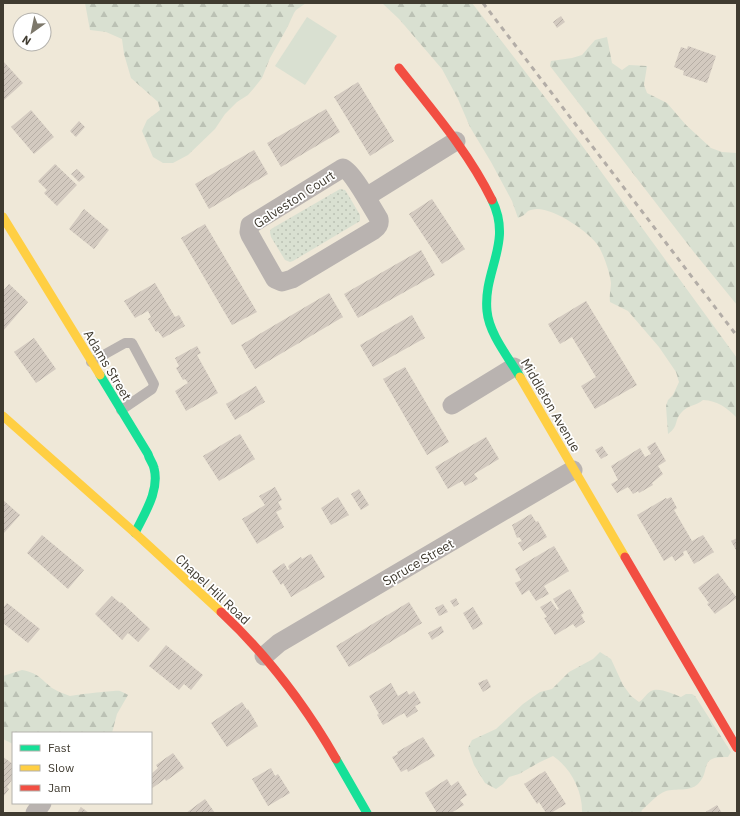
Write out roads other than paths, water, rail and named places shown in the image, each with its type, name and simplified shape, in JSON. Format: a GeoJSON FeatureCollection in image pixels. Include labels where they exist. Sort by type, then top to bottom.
{"type":"FeatureCollection","features":[{"type":"Feature","properties":{"kind":"street","name":"Middleton Avenue"},"geometry":{"type":"LineString","coordinates":[[399,68],[456,141],[479,174],[497,213],[500,225],[500,234],[490,278],[487,312],[493,332],[737,748]]}},
{"type":"Feature","properties":{"kind":"street"},"geometry":{"type":"LineString","coordinates":[[366,197],[456,141]]}},
{"type":"Feature","properties":{"kind":"street","name":"Galveston Court"},"geometry":{"type":"LineString","coordinates":[[340,169],[346,169],[349,172],[366,197],[379,219],[380,222],[377,228],[286,282],[279,281],[274,277],[249,232],[250,225],[253,222],[340,169]]}},
{"type":"Feature","properties":{"kind":"street","name":"Adams Street"},"geometry":{"type":"LineString","coordinates":[[3,217],[148,454],[154,469],[154,482],[150,504],[134,532]]}},
{"type":"Feature","properties":{"kind":"street"},"geometry":{"type":"LineString","coordinates":[[452,405],[514,367]]}},
{"type":"Feature","properties":{"kind":"street","name":"Chapel Hill Road"},"geometry":{"type":"LineString","coordinates":[[3,416],[134,532],[223,614],[264,656],[320,731],[367,813]]}},
{"type":"Feature","properties":{"kind":"street","name":"Spruce Street"},"geometry":{"type":"LineString","coordinates":[[264,656],[279,643],[574,470]]}},
{"type":"Feature","properties":{"kind":"street"},"geometry":{"type":"LineString","coordinates":[[36,813],[41,804]]}},
{"type":"Feature","properties":{"kind":"lane"},"geometry":{"type":"LineString","coordinates":[[92,362],[127,342],[132,343],[154,381],[154,386],[152,389],[121,410]]}},
{"type":"Feature","properties":{"kind":"railway"},"geometry":{"type":"LineString","coordinates":[[483,3],[737,336]]}}]}
